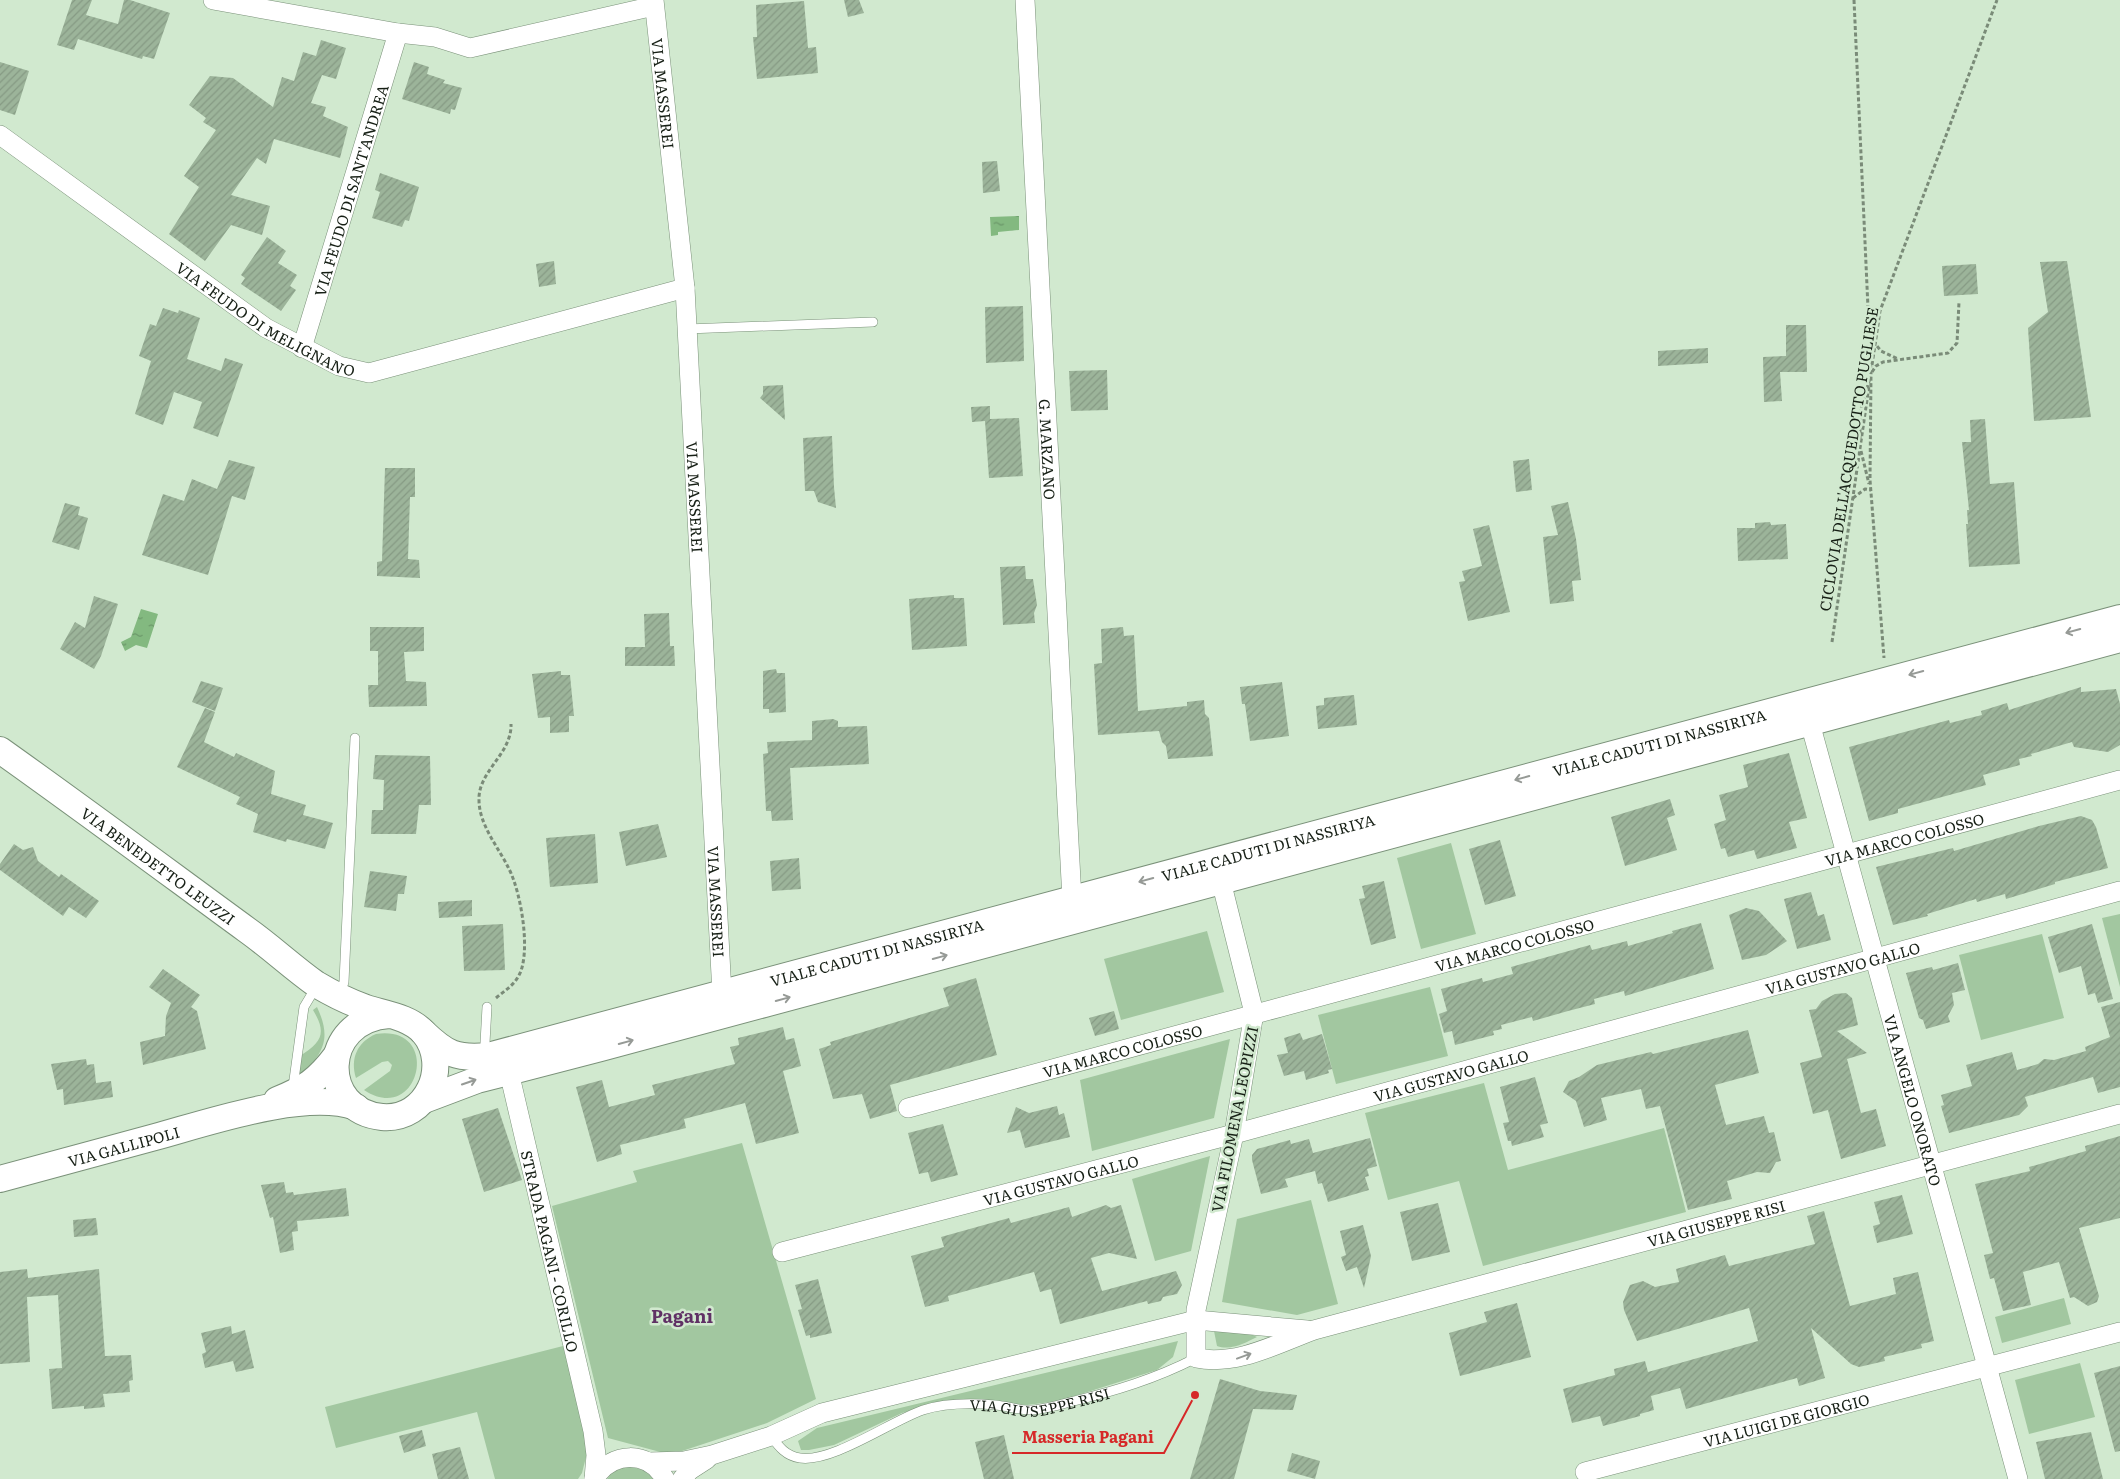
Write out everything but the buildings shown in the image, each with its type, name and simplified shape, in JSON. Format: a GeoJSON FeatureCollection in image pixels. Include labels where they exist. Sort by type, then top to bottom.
{"type":"FeatureCollection","features":[{"type":"Feature","properties":{"kind":"main road","name":"VIALE CADUTI DI NASSIRIYA"},"geometry":{"type":"LineString","coordinates":[[424,1100],[470,1082],[498,1064],[722,994],[2120,618]]}},
{"type":"Feature","properties":{"kind":"main road","name":"VIALE CADUTI DI NASSIRIYA"},"geometry":{"type":"LineString","coordinates":[[423,1032],[445,1052],[458,1057],[498,1064],[1221,881],[2120,639]]}},
{"type":"Feature","properties":{"kind":"main road","name":"VIA BENEDETTO LEUZZI"},"geometry":{"type":"LineString","coordinates":[[0,750],[270,946],[329,996],[389,1015]]}},
{"type":"Feature","properties":{"kind":"main road","name":"VIA BENEDETTO LEUZZI"},"geometry":{"type":"LineString","coordinates":[[329,996],[340,1047]]}},
{"type":"Feature","properties":{"kind":"main road"},"geometry":{"type":"LineString","coordinates":[[389,1015],[408,1021],[423,1032],[434,1054],[436,1066],[431,1090],[424,1100]]}},
{"type":"Feature","properties":{"kind":"main road","name":"VIA GALLIPOLI"},"geometry":{"type":"LineString","coordinates":[[292,1099],[324,1073],[340,1047],[359,1023],[368,1018],[389,1015]]}},
{"type":"Feature","properties":{"kind":"main road"},"geometry":{"type":"LineString","coordinates":[[340,1047],[336,1075],[338,1084],[343,1093],[356,1107]]}},
{"type":"Feature","properties":{"kind":"main road","name":"VIA GALLIPOLI"},"geometry":{"type":"LineString","coordinates":[[0,1179],[292,1099],[336,1102],[356,1107],[372,1115],[395,1116],[415,1108],[424,1100]]}},
{"type":"Feature","properties":{"kind":"street"},"geometry":{"type":"LineString","coordinates":[[213,0],[398,33],[435,37],[470,48],[654,3]]}},
{"type":"Feature","properties":{"kind":"street","name":"G. MARZANO"},"geometry":{"type":"LineString","coordinates":[[1025,0],[1072,900]]}},
{"type":"Feature","properties":{"kind":"street","name":"VIA MASSEREI"},"geometry":{"type":"LineString","coordinates":[[654,3],[685,288],[722,994]]}},
{"type":"Feature","properties":{"kind":"street","name":"VIA FEUDO DI SANT'ANDREA"},"geometry":{"type":"LineString","coordinates":[[302,348],[398,33]]}},
{"type":"Feature","properties":{"kind":"street","name":"VIA FEUDO DI MELIGNANO"},"geometry":{"type":"LineString","coordinates":[[0,135],[266,328],[339,366],[369,372],[685,288]]}},
{"type":"Feature","properties":{"kind":"street","name":"VIA ANGELO ONORATO"},"geometry":{"type":"LineString","coordinates":[[1810,723],[2018,1479]]}},
{"type":"Feature","properties":{"kind":"street","name":"VIA MARCO COLOSSO"},"geometry":{"type":"LineString","coordinates":[[908,1108],[1254,1012],[2120,780]]}},
{"type":"Feature","properties":{"kind":"street","name":"VIA FILOMENA LEOPIZZI"},"geometry":{"type":"LineString","coordinates":[[1196,1358],[1196,1320],[1234,1134],[1254,1012],[1221,881]]}},
{"type":"Feature","properties":{"kind":"street","name":"VIA GUSTAVO GALLO"},"geometry":{"type":"LineString","coordinates":[[782,1252],[1234,1134],[2120,891]]}},
{"type":"Feature","properties":{"kind":"street","name":"STRADA PAGANI - CORILLO"},"geometry":{"type":"LineString","coordinates":[[498,1064],[593,1431],[596,1455],[594,1479]]}},
{"type":"Feature","properties":{"kind":"street","name":"VIA GIUSEPPE RISI"},"geometry":{"type":"LineString","coordinates":[[1196,1358],[1212,1361],[1236,1359],[1314,1330],[1931,1163],[2120,1114]]}},
{"type":"Feature","properties":{"kind":"street","name":"VIA GIUSEPPE RISI"},"geometry":{"type":"LineString","coordinates":[[650,1462],[684,1461],[712,1455],[771,1436],[822,1413],[1196,1320],[1314,1330]]}},
{"type":"Feature","properties":{"kind":"street","name":"VIA LUIGI DE GIORGIO"},"geometry":{"type":"LineString","coordinates":[[1585,1472],[2120,1332]]}},
{"type":"Feature","properties":{"kind":"street","name":"STRADA PAGANI - CORILLO"},"geometry":{"type":"LineString","coordinates":[[593,1431],[616,1459],[603,1467],[594,1479]]}},
{"type":"Feature","properties":{"kind":"street","name":"VIA GIUSEPPE RISI"},"geometry":{"type":"LineString","coordinates":[[682,1479],[690,1470],[712,1455]]}},
{"type":"Feature","properties":{"kind":"street"},"geometry":{"type":"LineString","coordinates":[[616,1459],[634,1457],[650,1462],[660,1470],[665,1479]]}},
{"type":"Feature","properties":{"kind":"lane"},"geometry":{"type":"LineString","coordinates":[[687,328],[873,322]]}},
{"type":"Feature","properties":{"kind":"lane"},"geometry":{"type":"LineString","coordinates":[[292,1099],[304,1006],[329,996],[344,973],[355,738]]}},
{"type":"Feature","properties":{"kind":"lane"},"geometry":{"type":"LineString","coordinates":[[486,1007],[485,1043],[498,1064]]}},
{"type":"Feature","properties":{"kind":"lane","name":"VIA GIUSEPPE RISI"},"geometry":{"type":"LineString","coordinates":[[771,1436],[780,1449],[788,1454],[801,1458],[822,1455],[841,1451],[872,1433],[924,1410],[951,1406],[993,1405],[1030,1410],[1098,1395],[1160,1377],[1196,1358]]}},
{"type":"Feature","properties":{"kind":"path"},"geometry":{"type":"LineString","coordinates":[[1854,0],[1871,374],[1871,490],[1887,681]]}},
{"type":"Feature","properties":{"kind":"path","name":"CICLOVIA DELL'ACQUEDOTTO PUGLIESE"},"geometry":{"type":"LineString","coordinates":[[1832,642],[1880,311],[1997,0]]}},
{"type":"Feature","properties":{"kind":"path"},"geometry":{"type":"LineString","coordinates":[[1871,374],[1876,366],[1882,362],[1939,356],[1953,349],[1958,343],[1959,302]]}},
{"type":"Feature","properties":{"kind":"path"},"geometry":{"type":"LineString","coordinates":[[1869,335],[1881,352],[1899,360]]}},
{"type":"Feature","properties":{"kind":"path"},"geometry":{"type":"LineString","coordinates":[[1860,448],[1864,472],[1871,490]]}},
{"type":"Feature","properties":{"kind":"path"},"geometry":{"type":"LineString","coordinates":[[1853,498],[1865,490],[1871,490]]}},
{"type":"Feature","properties":{"kind":"path"},"geometry":{"type":"LineString","coordinates":[[486,1007],[518,978],[523,968],[522,915],[516,885],[486,826],[478,797],[481,786],[510,740],[511,724]]}},
{"type":"Feature","properties":{"kind":"shaded area"},"geometry":{"type":"Polygon","coordinates":[[[1451,843],[1476,934],[1421,949],[1397,858],[1451,843]]]}},
{"type":"Feature","properties":{"kind":"shaded area"},"geometry":{"type":"Polygon","coordinates":[[[2120,914],[2120,987],[2102,918],[2120,914]]]}},
{"type":"Feature","properties":{"kind":"shaded area"},"geometry":{"type":"Polygon","coordinates":[[[1207,931],[1224,992],[1121,1020],[1104,959],[1207,931]]]}},
{"type":"Feature","properties":{"kind":"shaded area"},"geometry":{"type":"Polygon","coordinates":[[[2042,934],[2064,1018],[1981,1040],[1959,955],[2042,934]]]}},
{"type":"Feature","properties":{"kind":"shaded area"},"geometry":{"type":"Polygon","coordinates":[[[1430,987],[1448,1056],[1336,1084],[1318,1015],[1430,987]]]}},
{"type":"Feature","properties":{"kind":"shaded area"},"geometry":{"type":"Polygon","coordinates":[[[317,1007],[324,1029],[322,1047],[319,1055],[297,1079],[300,1056],[313,1046],[320,1036],[320,1025],[313,1010],[317,1007]]]}},
{"type":"Feature","properties":{"kind":"shaded area"},"geometry":{"type":"Polygon","coordinates":[[[376,1034],[397,1035],[410,1044],[416,1057],[416,1072],[410,1086],[399,1095],[383,1098],[364,1090],[390,1071],[392,1065],[388,1061],[382,1062],[356,1078],[354,1064],[357,1052],[369,1037],[376,1034]]]}},
{"type":"Feature","properties":{"kind":"shaded area"},"geometry":{"type":"Polygon","coordinates":[[[1230,1039],[1214,1118],[1092,1151],[1080,1080],[1230,1039]]]}},
{"type":"Feature","properties":{"kind":"shaded area"},"geometry":{"type":"Polygon","coordinates":[[[1484,1083],[1508,1170],[1664,1128],[1686,1212],[1483,1266],[1459,1181],[1388,1200],[1365,1113],[1484,1083]]]}},
{"type":"Feature","properties":{"kind":"shaded area"},"geometry":{"type":"Polygon","coordinates":[[[742,1143],[816,1399],[767,1423],[676,1453],[664,1453],[608,1438],[552,1206],[637,1182],[633,1171],[742,1143]]]}},
{"type":"Feature","properties":{"kind":"shaded area"},"geometry":{"type":"Polygon","coordinates":[[[1210,1156],[1191,1251],[1155,1261],[1132,1179],[1210,1156]]]}},
{"type":"Feature","properties":{"kind":"shaded area"},"geometry":{"type":"Polygon","coordinates":[[[1311,1200],[1338,1304],[1297,1315],[1222,1302],[1237,1219],[1311,1200]]]}},
{"type":"Feature","properties":{"kind":"shaded area"},"geometry":{"type":"Polygon","coordinates":[[[2064,1298],[2071,1324],[2002,1343],[1995,1317],[2064,1298]]]}},
{"type":"Feature","properties":{"kind":"shaded area"},"geometry":{"type":"Polygon","coordinates":[[[1214,1331],[1246,1332],[1257,1337],[1238,1346],[1227,1348],[1217,1346],[1214,1331]]]}},
{"type":"Feature","properties":{"kind":"shaded area"},"geometry":{"type":"Polygon","coordinates":[[[1178,1341],[1173,1357],[1157,1370],[1059,1401],[1027,1405],[968,1399],[941,1402],[902,1413],[834,1445],[801,1450],[798,1441],[817,1428],[1178,1341]]]}},
{"type":"Feature","properties":{"kind":"shaded area"},"geometry":{"type":"Polygon","coordinates":[[[563,1346],[589,1445],[582,1473],[578,1479],[495,1479],[477,1412],[336,1448],[325,1407],[563,1346]]]}},
{"type":"Feature","properties":{"kind":"shaded area"},"geometry":{"type":"Polygon","coordinates":[[[2080,1363],[2095,1417],[2029,1434],[2015,1380],[2080,1363]]]}},
{"type":"Feature","properties":{"kind":"shaded area"},"geometry":{"type":"Polygon","coordinates":[[[624,1467],[640,1469],[654,1479],[607,1479],[612,1473],[624,1467]]]}},
{"type":"Feature","properties":{"kind":"water"},"geometry":{"type":"Polygon","coordinates":[[[1019,216],[1019,230],[998,232],[998,235],[991,236],[990,217],[1019,216]]]}},
{"type":"Feature","properties":{"kind":"water"},"geometry":{"type":"Polygon","coordinates":[[[141,609],[158,614],[147,648],[136,645],[125,651],[121,642],[131,637],[141,609]]]}},
{"type":"Feature","properties":{"kind":"place","name":"Masseria Pagani"},"geometry":{"type":"Point","coordinates":[1195,1395]}},
{"type":"Feature","properties":{"kind":"district","name":"Pagani"},"geometry":{"type":"Point","coordinates":[682,1315]}}]}
